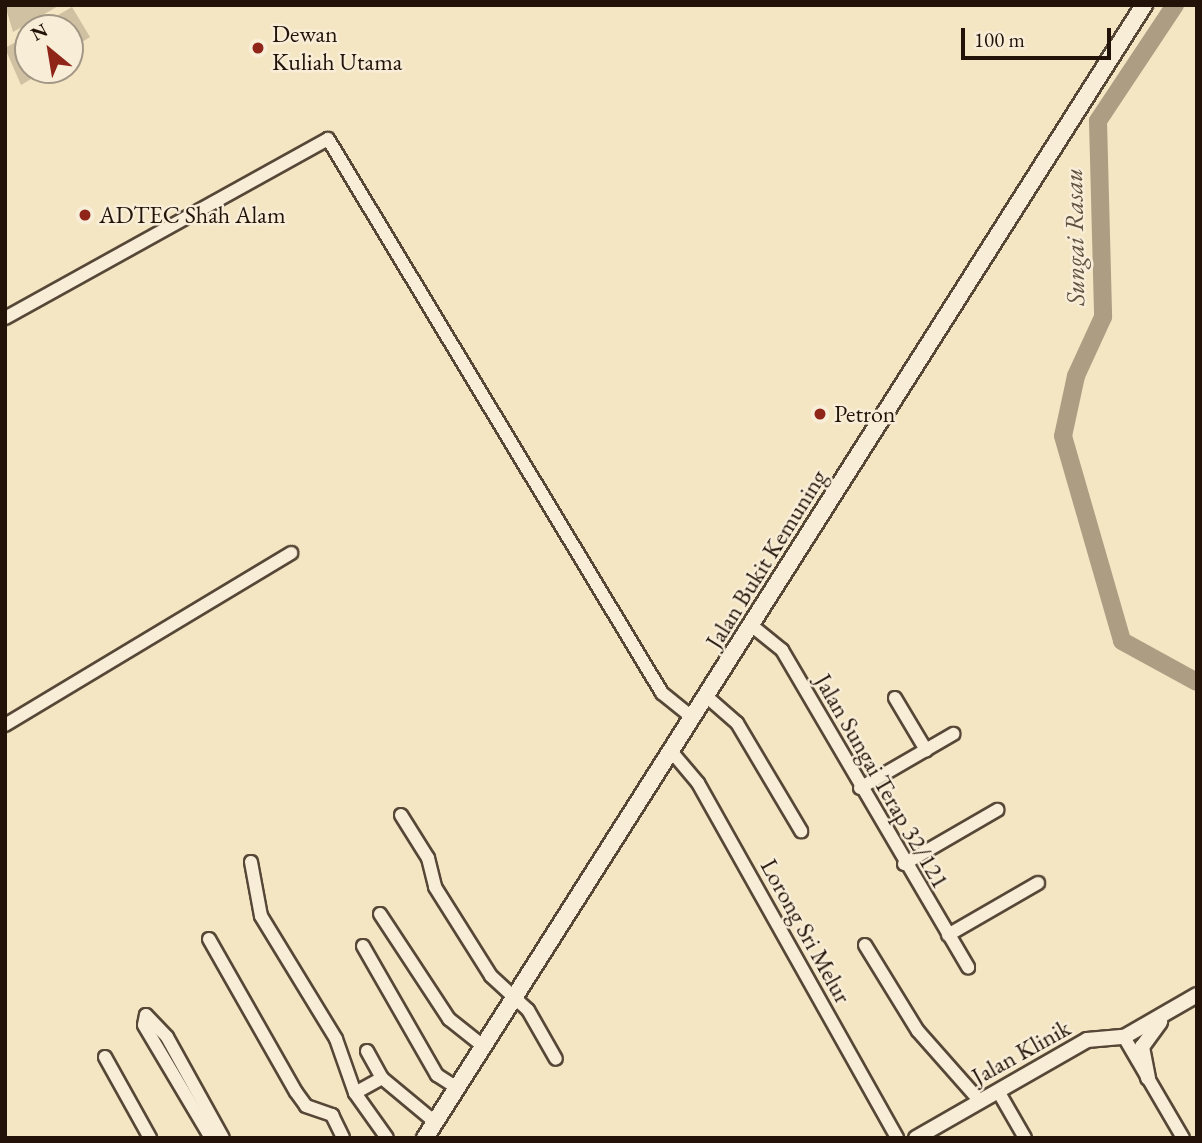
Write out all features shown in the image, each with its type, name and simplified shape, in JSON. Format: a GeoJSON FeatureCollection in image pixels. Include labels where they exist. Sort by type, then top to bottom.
{"type":"FeatureCollection","features":[{"type":"Feature","properties":{"kind":"main road","name":"Jalan Bukit Kemuning"},"geometry":{"type":"LineString","coordinates":[[425,1138],[1144,5]]}},
{"type":"Feature","properties":{"kind":"street"},"geometry":{"type":"LineString","coordinates":[[5,318],[328,139],[662,694],[692,718]]}},
{"type":"Feature","properties":{"kind":"street"},"geometry":{"type":"LineString","coordinates":[[5,725],[291,553]]}},
{"type":"Feature","properties":{"kind":"street","name":"Jalan Sungai Terap 32/121"},"geometry":{"type":"LineString","coordinates":[[751,625],[782,650],[904,864],[968,967]]}},
{"type":"Feature","properties":{"kind":"street"},"geometry":{"type":"LineString","coordinates":[[706,696],[737,723],[801,831]]}},
{"type":"Feature","properties":{"kind":"street"},"geometry":{"type":"LineString","coordinates":[[895,698],[926,750]]}},
{"type":"Feature","properties":{"kind":"street"},"geometry":{"type":"LineString","coordinates":[[860,788],[953,734]]}},
{"type":"Feature","properties":{"kind":"street","name":"Lorong Sri Melur"},"geometry":{"type":"LineString","coordinates":[[671,751],[698,783],[897,1138]]}},
{"type":"Feature","properties":{"kind":"street"},"geometry":{"type":"LineString","coordinates":[[904,864],[997,810]]}},
{"type":"Feature","properties":{"kind":"street"},"geometry":{"type":"LineString","coordinates":[[401,815],[428,858],[435,887],[491,976],[515,997],[556,1059]]}},
{"type":"Feature","properties":{"kind":"street"},"geometry":{"type":"LineString","coordinates":[[251,862],[261,916],[336,1039],[355,1093],[387,1138]]}},
{"type":"Feature","properties":{"kind":"street"},"geometry":{"type":"LineString","coordinates":[[947,935],[1038,883]]}},
{"type":"Feature","properties":{"kind":"street"},"geometry":{"type":"LineString","coordinates":[[380,914],[449,1019],[484,1046]]}},
{"type":"Feature","properties":{"kind":"street"},"geometry":{"type":"LineString","coordinates":[[209,939],[306,1106],[332,1115],[342,1138]]}},
{"type":"Feature","properties":{"kind":"street"},"geometry":{"type":"LineString","coordinates":[[866,945],[918,1031],[980,1101]]}},
{"type":"Feature","properties":{"kind":"street"},"geometry":{"type":"LineString","coordinates":[[363,947],[437,1074],[457,1088]]}},
{"type":"Feature","properties":{"kind":"street"},"geometry":{"type":"LineString","coordinates":[[1183,1138],[1124,1037],[1194,996]]}},
{"type":"Feature","properties":{"kind":"street"},"geometry":{"type":"LineString","coordinates":[[1148,1078],[1145,1037],[1194,996]]}},
{"type":"Feature","properties":{"kind":"street","name":"Jalan Klinik"},"geometry":{"type":"LineString","coordinates":[[916,1138],[1087,1041],[1124,1037]]}},
{"type":"Feature","properties":{"kind":"street"},"geometry":{"type":"LineString","coordinates":[[368,1051],[382,1078],[435,1122]]}},
{"type":"Feature","properties":{"kind":"street"},"geometry":{"type":"LineString","coordinates":[[105,1057],[150,1138]]}},
{"type":"Feature","properties":{"kind":"street"},"geometry":{"type":"LineString","coordinates":[[211,1138],[181,1074],[223,1138]]}},
{"type":"Feature","properties":{"kind":"street"},"geometry":{"type":"LineString","coordinates":[[355,1093],[382,1078]]}},
{"type":"Feature","properties":{"kind":"street"},"geometry":{"type":"LineString","coordinates":[[998,1091],[1025,1138]]}},
{"type":"Feature","properties":{"kind":"shaded area"},"geometry":{"type":"Polygon","coordinates":[[[5,5],[60,5],[44,14],[14,14],[13,32],[5,5]]]}},
{"type":"Feature","properties":{"kind":"shaded area"},"geometry":{"type":"Polygon","coordinates":[[[72,7],[76,14],[60,14],[72,7]]]}},
{"type":"Feature","properties":{"kind":"shaded area"},"geometry":{"type":"Polygon","coordinates":[[[84,27],[90,37],[84,41],[84,27]]]}},
{"type":"Feature","properties":{"kind":"shaded area"},"geometry":{"type":"Polygon","coordinates":[[[14,43],[14,69],[5,48],[14,43]]]}},
{"type":"Feature","properties":{"kind":"waterway","name":"Sungai Rasau"},"geometry":{"type":"LineString","coordinates":[[1175,5],[1098,121],[1103,317],[1076,376],[1063,436],[1122,641],[1197,682]]}},
{"type":"Feature","properties":{"kind":"place","name":"Dewan Kuliah Utama"},"geometry":{"type":"Point","coordinates":[258,48]}},
{"type":"Feature","properties":{"kind":"place","name":"ADTEC Shah Alam"},"geometry":{"type":"Point","coordinates":[85,215]}},
{"type":"Feature","properties":{"kind":"place","name":"Petron"},"geometry":{"type":"Point","coordinates":[820,414]}}]}
